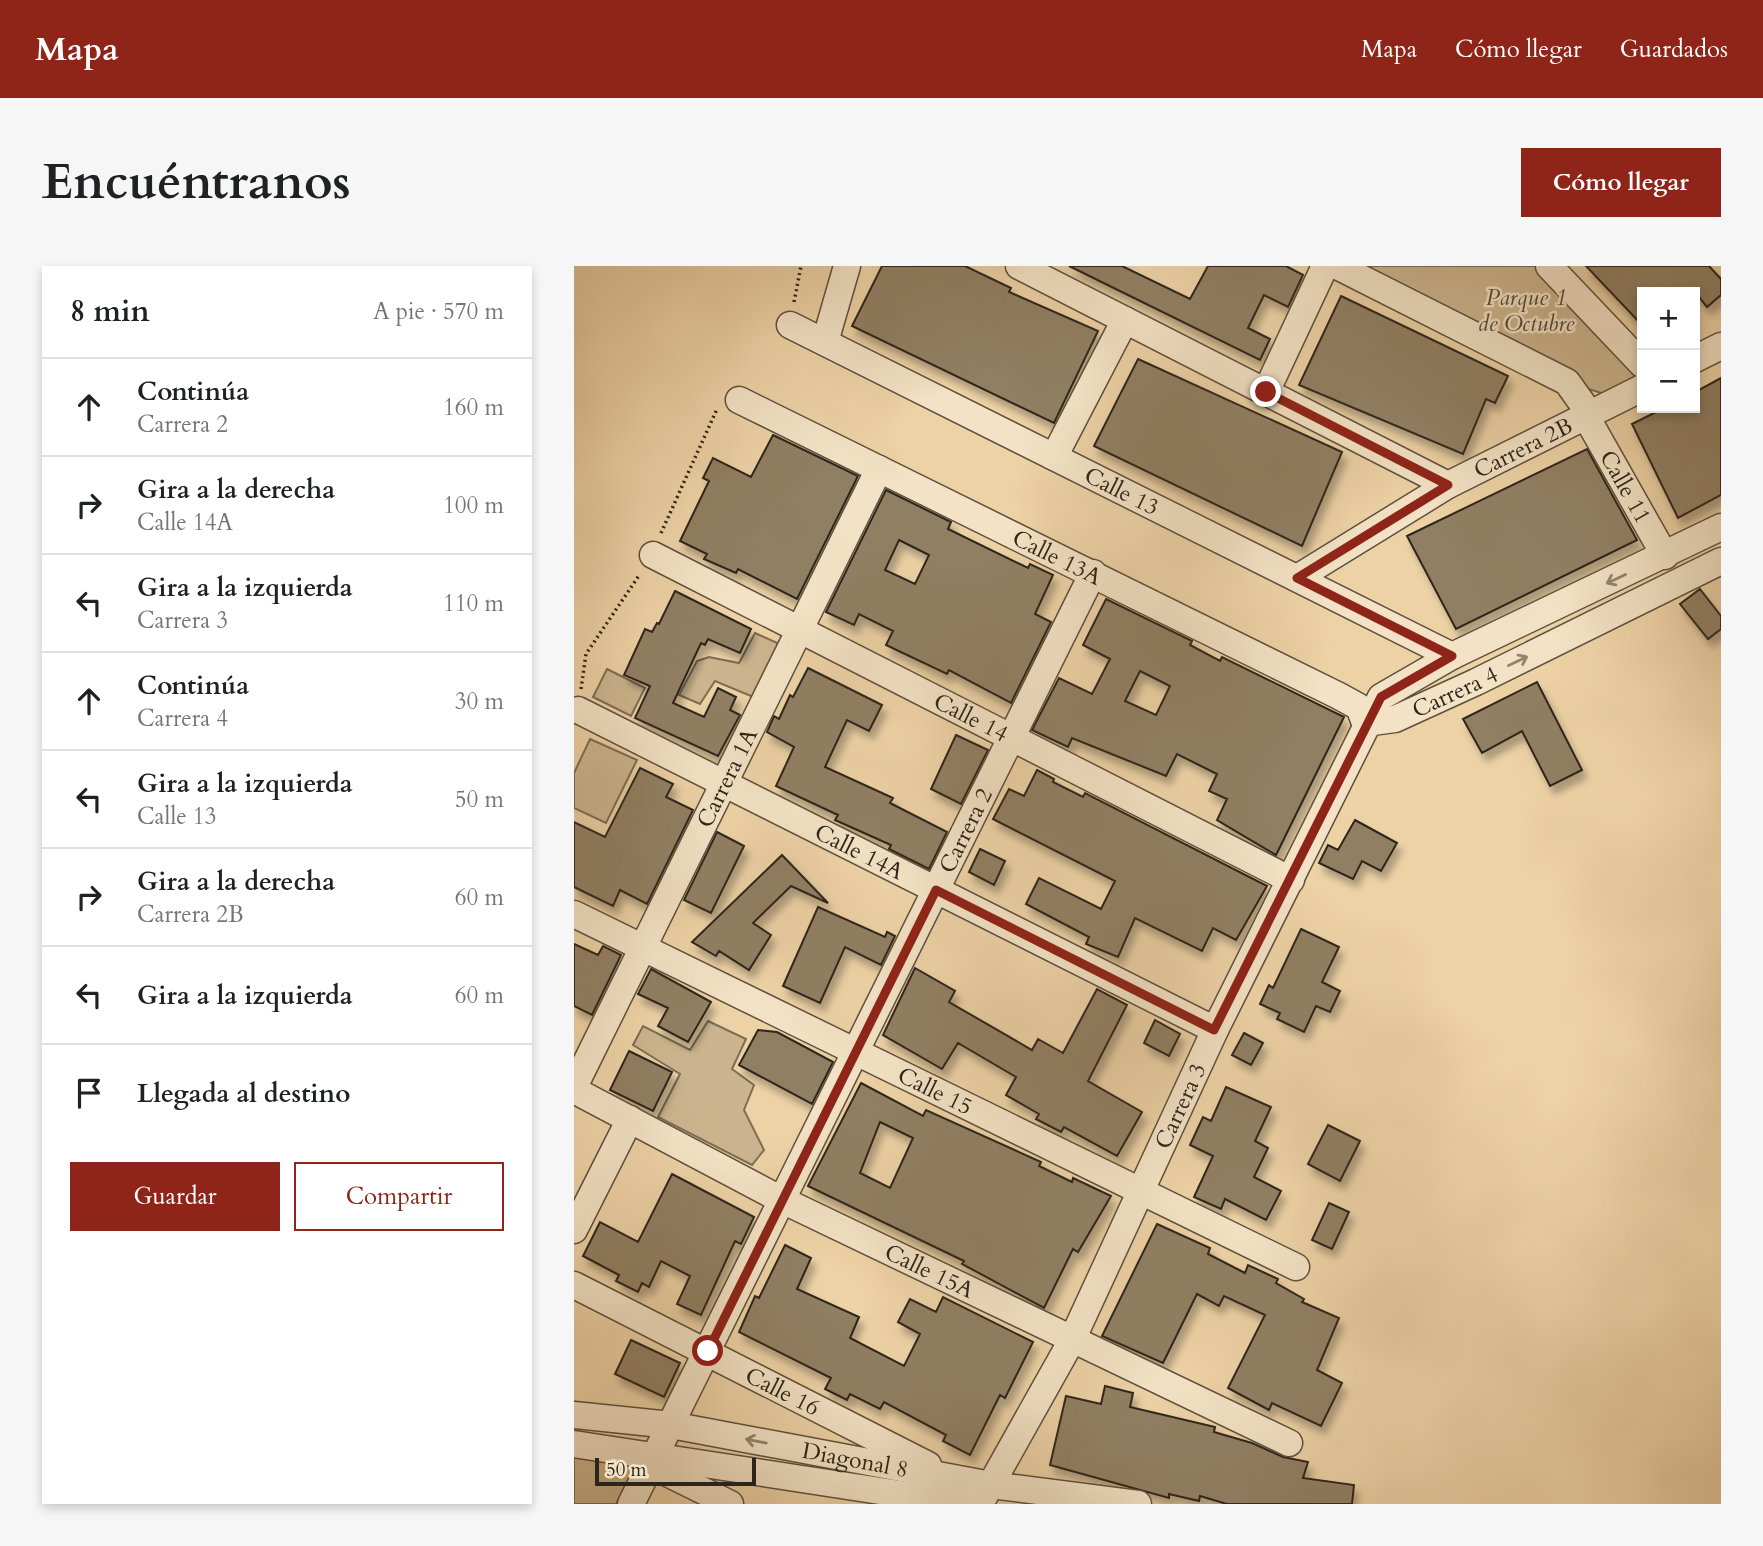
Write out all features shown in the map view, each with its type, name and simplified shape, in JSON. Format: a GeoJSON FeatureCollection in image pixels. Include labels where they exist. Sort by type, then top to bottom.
{"type":"FeatureCollection","features":[{"type":"Feature","properties":{"kind":"street"},"geometry":{"type":"LineString","coordinates":[[825,342],[847,266]]}},
{"type":"Feature","properties":{"kind":"street"},"geometry":{"type":"LineString","coordinates":[[1019,266],[1065,277],[1125,320],[1448,485]]}},
{"type":"Feature","properties":{"kind":"street"},"geometry":{"type":"LineString","coordinates":[[1266,392],[1325,266]]}},
{"type":"Feature","properties":{"kind":"street","name":"Calle 11"},"geometry":{"type":"LineString","coordinates":[[1337,266],[1567,383],[1583,402],[1587,418],[1665,556]]}},
{"type":"Feature","properties":{"kind":"street"},"geometry":{"type":"LineString","coordinates":[[1549,266],[1637,358]]}},
{"type":"Feature","properties":{"kind":"street"},"geometry":{"type":"LineString","coordinates":[[1054,457],[1125,320]]}},
{"type":"Feature","properties":{"kind":"street","name":"Calle 13"},"geometry":{"type":"LineString","coordinates":[[790,325],[1452,656]]}},
{"type":"Feature","properties":{"kind":"street"},"geometry":{"type":"LineString","coordinates":[[1700,356],[1721,346]]}},
{"type":"Feature","properties":{"kind":"street","name":"Carrera 2B"},"geometry":{"type":"LineString","coordinates":[[1297,578],[1448,485],[1587,418],[1637,390]]}},
{"type":"Feature","properties":{"kind":"street","name":"Calle 13A"},"geometry":{"type":"LineString","coordinates":[[740,400],[1093,572],[1339,696],[1359,707],[1365,723]]}},
{"type":"Feature","properties":{"kind":"street","name":"Carrera 1A"},"geometry":{"type":"LineString","coordinates":[[574,1088],[801,631],[878,469]]}},
{"type":"Feature","properties":{"kind":"street","name":"Carrera 4"},"geometry":{"type":"LineString","coordinates":[[1365,723],[1381,697],[1452,656],[1721,527]]}},
{"type":"Feature","properties":{"kind":"street","name":"Calle 14"},"geometry":{"type":"LineString","coordinates":[[653,555],[1291,880]]}},
{"type":"Feature","properties":{"kind":"street","name":"Carrera 4"},"geometry":{"type":"LineString","coordinates":[[1365,723],[1395,719],[1721,561]]}},
{"type":"Feature","properties":{"kind":"street","name":"Carrera 2"},"geometry":{"type":"LineString","coordinates":[[653,1462],[1093,572]]}},
{"type":"Feature","properties":{"kind":"street","name":"Calle 14A"},"geometry":{"type":"LineString","coordinates":[[578,710],[1214,1030]]}},
{"type":"Feature","properties":{"kind":"street","name":"Carrera 3"},"geometry":{"type":"LineString","coordinates":[[986,1495],[1072,1340],[1214,1030],[1362,738],[1365,723]]}},
{"type":"Feature","properties":{"kind":"street","name":"Calle 15"},"geometry":{"type":"LineString","coordinates":[[574,914],[1296,1266]]}},
{"type":"Feature","properties":{"kind":"street","name":"Calle 15A"},"geometry":{"type":"LineString","coordinates":[[574,1088],[782,1200],[1289,1443]]}},
{"type":"Feature","properties":{"kind":"street"},"geometry":{"type":"LineString","coordinates":[[574,1230],[630,1119]]}},
{"type":"Feature","properties":{"kind":"street","name":"Calle 16"},"geometry":{"type":"LineString","coordinates":[[574,1285],[954,1478]]}},
{"type":"Feature","properties":{"kind":"street","name":"Diagonal 8"},"geometry":{"type":"LineString","coordinates":[[574,1415],[671,1425],[954,1478],[986,1495],[1138,1504]]}},
{"type":"Feature","properties":{"kind":"street","name":"Diagonal 8"},"geometry":{"type":"LineString","coordinates":[[574,1444],[653,1462],[965,1504]]}},
{"type":"Feature","properties":{"kind":"street"},"geometry":{"type":"LineString","coordinates":[[631,1504],[653,1462],[730,1504]]}},
{"type":"Feature","properties":{"kind":"path"},"geometry":{"type":"LineString","coordinates":[[790,325],[801,266]]}},
{"type":"Feature","properties":{"kind":"green space","name":"Parque 1 de Octubre"},"geometry":{"type":"Polygon","coordinates":[[[1348,266],[1544,266],[1637,359],[1637,390],[1620,399],[1567,382],[1348,266]]]}},
{"type":"Feature","properties":{"kind":"green space"},"geometry":{"type":"Polygon","coordinates":[[[755,633],[786,647],[758,699],[715,681],[700,704],[679,695],[697,661],[709,657],[739,663],[755,633]]]}},
{"type":"Feature","properties":{"kind":"green space"},"geometry":{"type":"Polygon","coordinates":[[[607,669],[645,688],[631,716],[593,697],[607,669]]]}},
{"type":"Feature","properties":{"kind":"green space"},"geometry":{"type":"Polygon","coordinates":[[[590,739],[637,760],[606,823],[574,808],[574,773],[590,739]]]}},
{"type":"Feature","properties":{"kind":"green space"},"geometry":{"type":"Polygon","coordinates":[[[708,1021],[746,1039],[732,1069],[754,1085],[744,1110],[764,1150],[752,1165],[658,1117],[680,1074],[633,1045],[643,1026],[690,1050],[708,1021]]]}},
{"type":"Feature","properties":{"kind":"green space"},"geometry":{"type":"Polygon","coordinates":[[[574,1455],[636,1466],[616,1504],[574,1504],[574,1455]]]}},
{"type":"Feature","properties":{"kind":"building"},"geometry":{"type":"Polygon","coordinates":[[[882,266],[965,266],[1011,288],[1009,292],[1098,331],[1054,423],[852,326],[882,266]]]}},
{"type":"Feature","properties":{"kind":"building"},"geometry":{"type":"Polygon","coordinates":[[[1069,266],[1122,266],[1190,299],[1208,266],[1286,266],[1303,275],[1288,307],[1264,295],[1248,328],[1270,339],[1260,360],[1069,266]]]}},
{"type":"Feature","properties":{"kind":"building"},"geometry":{"type":"Polygon","coordinates":[[[1586,266],[1709,266],[1721,279],[1721,295],[1707,307],[1700,298],[1700,287],[1637,287],[1637,320],[1586,266]]]}},
{"type":"Feature","properties":{"kind":"building"},"geometry":{"type":"Polygon","coordinates":[[[1341,296],[1508,376],[1495,403],[1486,399],[1463,454],[1299,385],[1341,296]]]}},
{"type":"Feature","properties":{"kind":"building"},"geometry":{"type":"Polygon","coordinates":[[[1138,359],[1342,452],[1302,546],[1094,446],[1138,359]]]}},
{"type":"Feature","properties":{"kind":"building"},"geometry":{"type":"Polygon","coordinates":[[[1721,378],[1721,495],[1678,518],[1632,424],[1654,413],[1700,413],[1700,389],[1721,378]]]}},
{"type":"Feature","properties":{"kind":"building"},"geometry":{"type":"Polygon","coordinates":[[[773,435],[858,476],[797,599],[738,569],[736,573],[704,559],[707,554],[680,541],[709,481],[703,478],[713,458],[751,477],[773,435]]]}},
{"type":"Feature","properties":{"kind":"building"},"geometry":{"type":"Polygon","coordinates":[[[1587,449],[1637,540],[1456,629],[1407,536],[1587,449]]]}},
{"type":"Feature","properties":{"kind":"building"},"geometry":{"type":"Polygon","coordinates":[[[886,490],[951,522],[948,529],[1028,568],[1030,564],[1053,575],[1035,614],[1051,622],[1011,703],[949,670],[947,674],[886,645],[893,631],[859,614],[854,625],[826,612],[886,490]],[[899,540],[885,570],[915,584],[929,555],[899,540]]]}},
{"type":"Feature","properties":{"kind":"building"},"geometry":{"type":"Polygon","coordinates":[[[1700,589],[1721,616],[1721,629],[1708,639],[1680,604],[1700,589]]]}},
{"type":"Feature","properties":{"kind":"building"},"geometry":{"type":"Polygon","coordinates":[[[675,591],[751,629],[740,653],[708,639],[705,645],[701,643],[673,703],[704,717],[718,688],[736,697],[730,710],[740,715],[718,756],[635,718],[650,686],[624,675],[645,629],[652,632],[657,623],[659,624],[675,591]]]}},
{"type":"Feature","properties":{"kind":"building"},"geometry":{"type":"Polygon","coordinates":[[[1106,599],[1192,641],[1190,645],[1220,661],[1222,657],[1344,717],[1276,855],[1217,820],[1227,799],[1209,791],[1217,774],[1177,754],[1166,776],[1072,738],[1068,747],[1032,730],[1059,678],[1092,694],[1110,659],[1083,645],[1106,599]],[[1140,671],[1125,701],[1156,715],[1170,686],[1140,671]]]}},
{"type":"Feature","properties":{"kind":"building"},"geometry":{"type":"Polygon","coordinates":[[[808,668],[882,705],[869,731],[847,720],[825,767],[893,798],[890,803],[947,832],[929,869],[889,849],[891,845],[835,820],[838,815],[776,786],[794,747],[767,732],[774,716],[779,719],[790,695],[793,697],[808,668]]]}},
{"type":"Feature","properties":{"kind":"building"},"geometry":{"type":"Polygon","coordinates":[[[1537,682],[1582,770],[1550,786],[1522,731],[1482,753],[1463,719],[1537,682]]]}},
{"type":"Feature","properties":{"kind":"building"},"geometry":{"type":"Polygon","coordinates":[[[956,735],[988,750],[961,804],[931,789],[956,735]]]}},
{"type":"Feature","properties":{"kind":"building"},"geometry":{"type":"Polygon","coordinates":[[[640,768],[673,784],[666,797],[693,810],[647,904],[620,890],[613,906],[574,887],[574,822],[605,837],[640,768]]]}},
{"type":"Feature","properties":{"kind":"building"},"geometry":{"type":"Polygon","coordinates":[[[1037,770],[1054,779],[1053,782],[1083,797],[1085,793],[1267,886],[1236,940],[1213,928],[1202,951],[1135,918],[1118,957],[1086,944],[1089,937],[1026,904],[1039,878],[1101,909],[1115,881],[993,819],[1009,789],[1024,796],[1037,770]]]}},
{"type":"Feature","properties":{"kind":"building"},"geometry":{"type":"Polygon","coordinates":[[[1355,820],[1397,843],[1381,871],[1362,861],[1353,879],[1319,863],[1328,845],[1338,850],[1355,820]]]}},
{"type":"Feature","properties":{"kind":"building"},"geometry":{"type":"Polygon","coordinates":[[[717,832],[744,846],[711,913],[684,900],[717,832]]]}},
{"type":"Feature","properties":{"kind":"building"},"geometry":{"type":"Polygon","coordinates":[[[980,849],[1005,861],[994,885],[969,872],[980,849]]]}},
{"type":"Feature","properties":{"kind":"building"},"geometry":{"type":"Polygon","coordinates":[[[782,855],[828,903],[791,886],[753,923],[771,935],[749,970],[719,951],[716,956],[692,942],[782,855]]]}},
{"type":"Feature","properties":{"kind":"building"},"geometry":{"type":"Polygon","coordinates":[[[818,907],[885,937],[887,932],[895,936],[881,965],[845,947],[820,1003],[783,986],[818,907]]]}},
{"type":"Feature","properties":{"kind":"building"},"geometry":{"type":"Polygon","coordinates":[[[1301,929],[1339,947],[1322,982],[1340,991],[1330,1012],[1316,1006],[1304,1032],[1277,1019],[1280,1013],[1260,1004],[1269,985],[1273,988],[1301,929]]]}},
{"type":"Feature","properties":{"kind":"building"},"geometry":{"type":"Polygon","coordinates":[[[574,944],[598,955],[603,946],[621,955],[592,1015],[574,1006],[574,944]]]}},
{"type":"Feature","properties":{"kind":"building"},"geometry":{"type":"Polygon","coordinates":[[[915,968],[955,991],[949,1002],[1032,1050],[1038,1039],[1063,1053],[1097,989],[1127,1005],[1088,1081],[1142,1112],[1117,1156],[1064,1127],[1061,1132],[1036,1119],[1039,1114],[1006,1095],[1016,1077],[958,1043],[942,1069],[883,1035],[915,968]]]}},
{"type":"Feature","properties":{"kind":"building"},"geometry":{"type":"Polygon","coordinates":[[[651,969],[711,1002],[688,1042],[658,1026],[668,1008],[638,994],[651,969]]]}},
{"type":"Feature","properties":{"kind":"building"},"geometry":{"type":"Polygon","coordinates":[[[1155,1020],[1180,1034],[1169,1056],[1144,1043],[1155,1020]]]}},
{"type":"Feature","properties":{"kind":"building"},"geometry":{"type":"Polygon","coordinates":[[[758,1030],[777,1032],[833,1062],[812,1104],[739,1065],[758,1030]]]}},
{"type":"Feature","properties":{"kind":"building"},"geometry":{"type":"Polygon","coordinates":[[[1244,1033],[1263,1043],[1251,1065],[1232,1055],[1244,1033]]]}},
{"type":"Feature","properties":{"kind":"building"},"geometry":{"type":"Polygon","coordinates":[[[629,1051],[672,1072],[653,1111],[610,1090],[629,1051]]]}},
{"type":"Feature","properties":{"kind":"building"},"geometry":{"type":"Polygon","coordinates":[[[861,1083],[923,1116],[926,1110],[1041,1162],[1039,1166],[1072,1182],[1073,1178],[1111,1196],[1078,1252],[1073,1249],[1044,1308],[962,1264],[964,1261],[808,1186],[861,1083]],[[880,1122],[860,1173],[890,1188],[913,1138],[880,1122]]]}},
{"type":"Feature","properties":{"kind":"building"},"geometry":{"type":"Polygon","coordinates":[[[1226,1087],[1271,1107],[1255,1141],[1268,1148],[1254,1177],[1281,1191],[1266,1220],[1225,1199],[1221,1209],[1194,1197],[1213,1156],[1190,1145],[1203,1117],[1211,1121],[1226,1087]]]}},
{"type":"Feature","properties":{"kind":"building"},"geometry":{"type":"Polygon","coordinates":[[[1328,1125],[1360,1141],[1340,1181],[1308,1164],[1328,1125]]]}},
{"type":"Feature","properties":{"kind":"building"},"geometry":{"type":"Polygon","coordinates":[[[672,1174],[754,1217],[741,1244],[735,1241],[701,1315],[677,1304],[690,1276],[661,1261],[649,1287],[642,1283],[638,1292],[616,1281],[619,1275],[583,1256],[600,1222],[638,1242],[672,1174]]]}},
{"type":"Feature","properties":{"kind":"building"},"geometry":{"type":"Polygon","coordinates":[[[1329,1203],[1349,1212],[1332,1249],[1312,1240],[1329,1203]]]}},
{"type":"Feature","properties":{"kind":"building"},"geometry":{"type":"Polygon","coordinates":[[[1157,1224],[1210,1248],[1208,1254],[1245,1273],[1248,1265],[1278,1279],[1276,1283],[1304,1299],[1302,1302],[1339,1318],[1317,1370],[1342,1383],[1321,1426],[1272,1403],[1269,1410],[1228,1388],[1265,1315],[1224,1296],[1219,1306],[1197,1294],[1163,1363],[1102,1336],[1157,1224]]]}},
{"type":"Feature","properties":{"kind":"building"},"geometry":{"type":"Polygon","coordinates":[[[785,1245],[811,1258],[797,1289],[859,1317],[850,1338],[904,1366],[920,1334],[898,1322],[910,1299],[936,1312],[943,1297],[1033,1342],[1005,1398],[1000,1395],[970,1455],[943,1441],[946,1435],[884,1402],[880,1409],[850,1394],[847,1400],[825,1389],[831,1378],[739,1332],[755,1296],[759,1298],[785,1245]]]}},
{"type":"Feature","properties":{"kind":"building"},"geometry":{"type":"Polygon","coordinates":[[[631,1340],[680,1363],[664,1397],[615,1374],[631,1340]]]}},
{"type":"Feature","properties":{"kind":"building"},"geometry":{"type":"Polygon","coordinates":[[[1105,1386],[1133,1393],[1130,1407],[1215,1427],[1214,1432],[1252,1443],[1283,1457],[1308,1462],[1303,1478],[1354,1485],[1352,1504],[1227,1504],[1200,1496],[1199,1501],[1169,1494],[1169,1498],[1050,1465],[1066,1396],[1101,1404],[1105,1386]]]}},
{"type":"Feature","properties":{"kind":"route"},"geometry":{"type":"LineString","coordinates":[[708,1351],[936,890],[1214,1030],[1362,738],[1365,723],[1381,697],[1452,656],[1297,578],[1448,485],[1266,392]]}}]}
